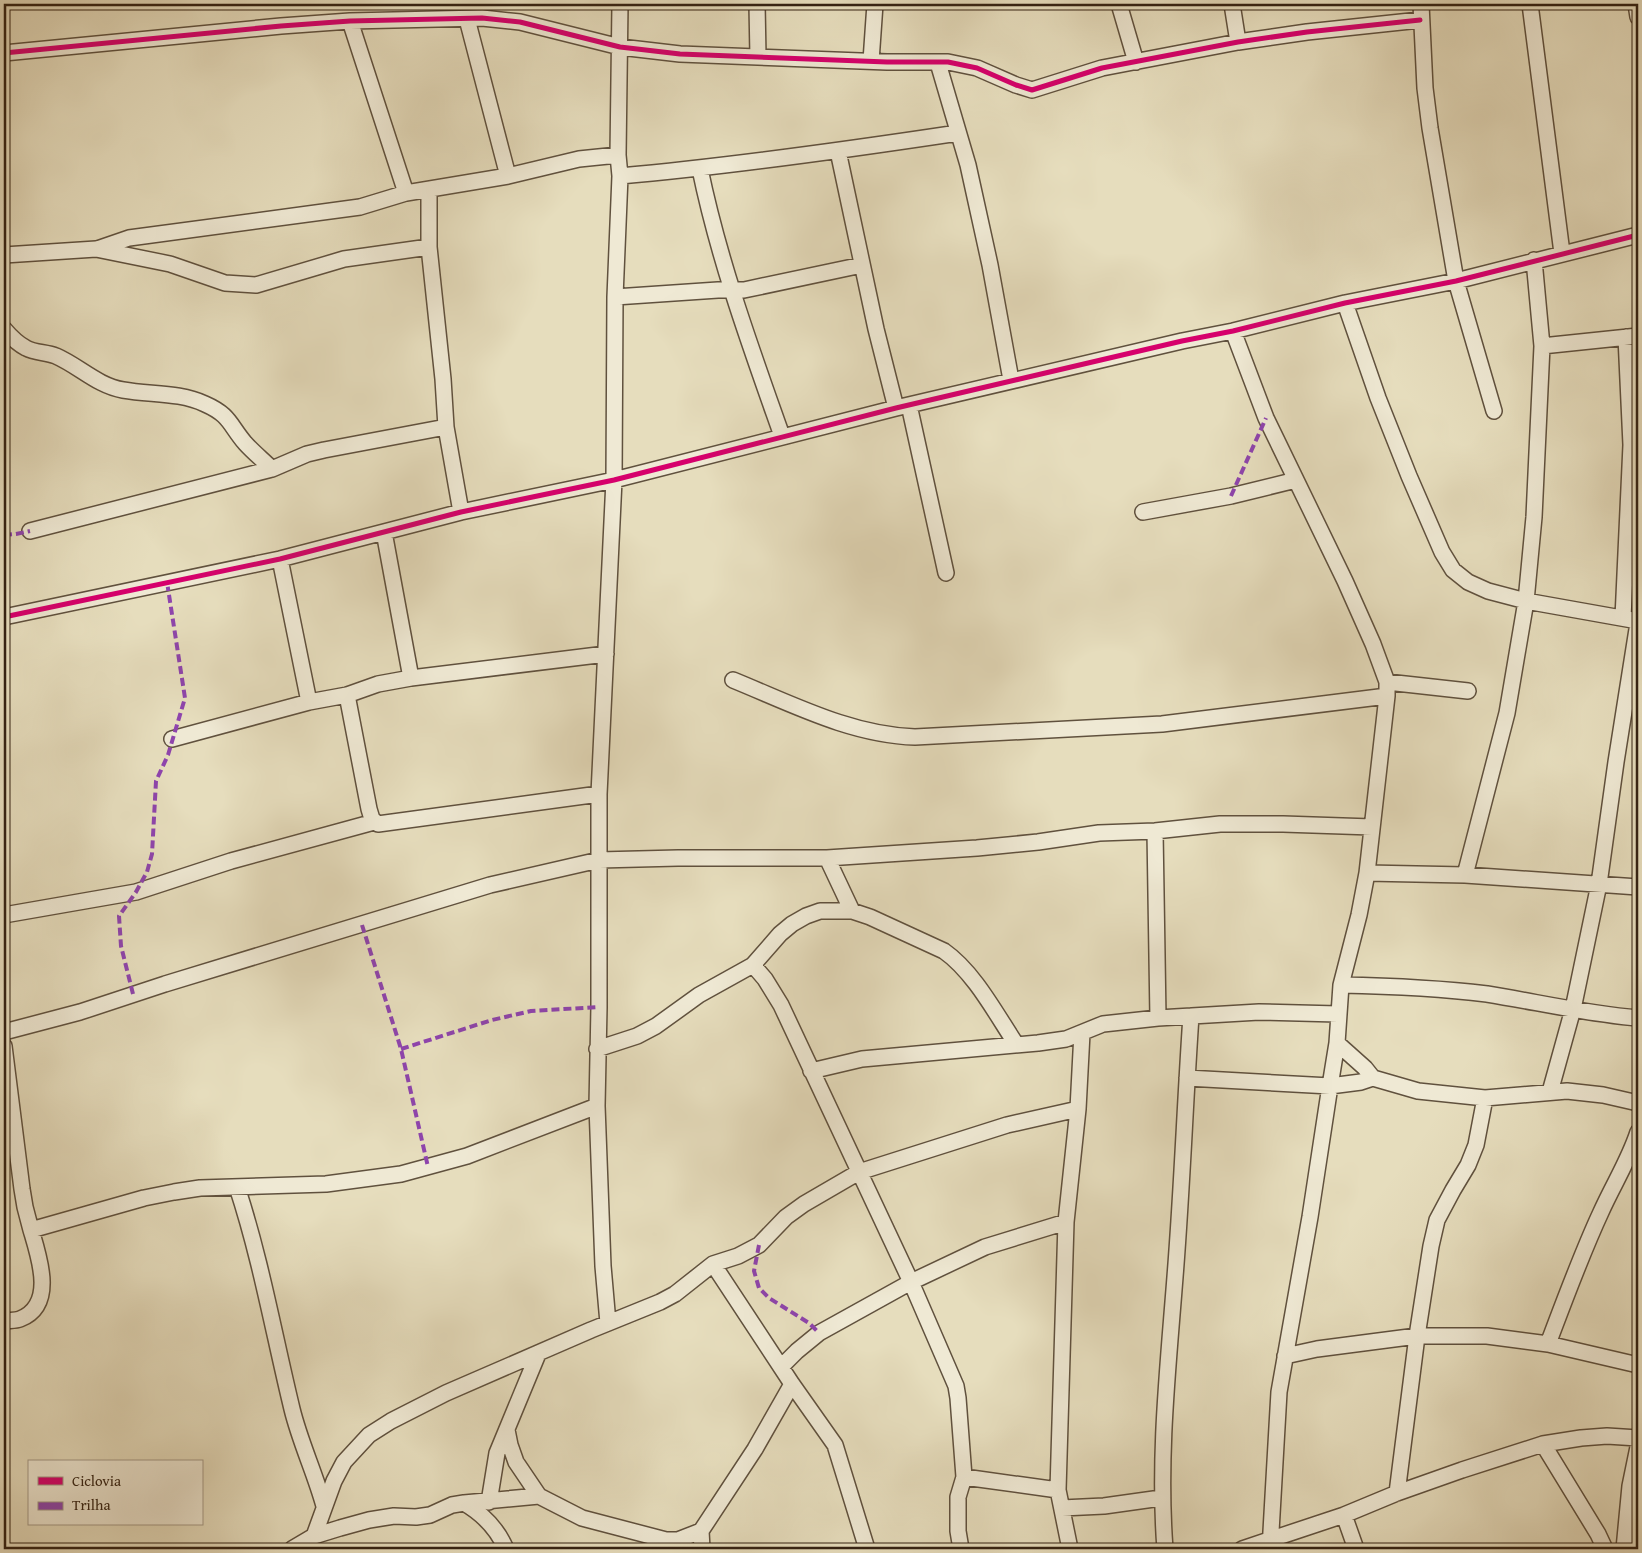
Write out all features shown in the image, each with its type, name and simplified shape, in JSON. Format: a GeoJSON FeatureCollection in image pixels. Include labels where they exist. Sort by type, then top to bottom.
{"type":"FeatureCollection","features":[{"type":"Feature","properties":{"kind":"street"},"geometry":{"type":"LineString","coordinates":[[608,1323],[603,1266],[597,1106],[599,860],[600,794],[614,480],[615,297],[620,176],[618,155],[620,4]]}},
{"type":"Feature","properties":{"kind":"street"},"geometry":{"type":"LineString","coordinates":[[757,4],[758,57]]}},
{"type":"Feature","properties":{"kind":"street"},"geometry":{"type":"LineString","coordinates":[[871,61],[875,4]]}},
{"type":"Feature","properties":{"kind":"street"},"geometry":{"type":"LineString","coordinates":[[1118,4],[1136,62]]}},
{"type":"Feature","properties":{"kind":"street"},"geometry":{"type":"LineString","coordinates":[[1232,4],[1238,42]]}},
{"type":"Feature","properties":{"kind":"street"},"geometry":{"type":"LineString","coordinates":[[1421,4],[1420,20],[1430,128],[1456,281],[1494,411]]}},
{"type":"Feature","properties":{"kind":"street"},"geometry":{"type":"LineString","coordinates":[[1530,4],[1562,253]]}},
{"type":"Feature","properties":{"kind":"street"},"geometry":{"type":"LineString","coordinates":[[1636,4],[1638,17]]}},
{"type":"Feature","properties":{"kind":"street"},"geometry":{"type":"LineString","coordinates":[[466,18],[508,176]]}},
{"type":"Feature","properties":{"kind":"street"},"geometry":{"type":"LineString","coordinates":[[4,53],[281,26],[350,21],[482,18],[520,22],[620,47],[680,54],[948,62],[977,68],[1032,90],[1102,68],[1238,42],[1307,32],[1420,20]]}},
{"type":"Feature","properties":{"kind":"street"},"geometry":{"type":"LineString","coordinates":[[350,21],[406,193]]}},
{"type":"Feature","properties":{"kind":"street"},"geometry":{"type":"LineString","coordinates":[[938,62],[968,165],[990,265],[1011,380]]}},
{"type":"Feature","properties":{"kind":"street"},"geometry":{"type":"LineString","coordinates":[[620,176],[700,169],[838,152],[958,133]]}},
{"type":"Feature","properties":{"kind":"street"},"geometry":{"type":"LineString","coordinates":[[838,152],[882,357],[902,406],[946,574]]}},
{"type":"Feature","properties":{"kind":"street"},"geometry":{"type":"LineString","coordinates":[[4,255],[96,249],[129,238],[360,207],[406,193],[508,176],[579,160],[618,155]]}},
{"type":"Feature","properties":{"kind":"street"},"geometry":{"type":"LineString","coordinates":[[700,169],[710,216],[731,290],[782,436]]}},
{"type":"Feature","properties":{"kind":"street"},"geometry":{"type":"LineString","coordinates":[[429,189],[430,247],[446,427],[461,512]]}},
{"type":"Feature","properties":{"kind":"street"},"geometry":{"type":"LineString","coordinates":[[4,617],[280,559],[461,512],[614,480],[902,406],[1233,331],[1345,303],[1456,281],[1638,235]]}},
{"type":"Feature","properties":{"kind":"street"},"geometry":{"type":"LineString","coordinates":[[96,249],[170,264],[226,283],[256,285],[344,259],[430,247]]}},
{"type":"Feature","properties":{"kind":"street"},"geometry":{"type":"LineString","coordinates":[[1465,875],[1507,713],[1526,601],[1536,489],[1542,346],[1534,260]]}},
{"type":"Feature","properties":{"kind":"street"},"geometry":{"type":"LineString","coordinates":[[615,297],[752,289],[862,265]]}},
{"type":"Feature","properties":{"kind":"street"},"geometry":{"type":"LineString","coordinates":[[1345,303],[1381,407],[1442,552],[1453,570],[1468,582],[1488,591],[1526,601],[1638,622],[1599,884],[1573,1009],[1550,1092]]}},
{"type":"Feature","properties":{"kind":"street"},"geometry":{"type":"LineString","coordinates":[[4,328],[9,336],[27,349],[54,355],[104,384],[122,390],[186,396],[205,403],[222,412],[244,442],[272,469]]}},
{"type":"Feature","properties":{"kind":"street"},"geometry":{"type":"LineString","coordinates":[[1233,331],[1266,418],[1345,581],[1373,644],[1387,689],[1367,873],[1359,915],[1341,985],[1337,1043],[1310,1217],[1279,1392],[1269,1544]]}},
{"type":"Feature","properties":{"kind":"street"},"geometry":{"type":"LineString","coordinates":[[1542,346],[1632,336],[1631,445],[1623,618]]}},
{"type":"Feature","properties":{"kind":"street"},"geometry":{"type":"LineString","coordinates":[[30,530],[272,469],[307,454],[446,427]]}},
{"type":"Feature","properties":{"kind":"street"},"geometry":{"type":"LineString","coordinates":[[1142,512],[1231,496],[1296,480]]}},
{"type":"Feature","properties":{"kind":"street"},"geometry":{"type":"LineString","coordinates":[[384,532],[410,678]]}},
{"type":"Feature","properties":{"kind":"street"},"geometry":{"type":"LineString","coordinates":[[280,559],[309,702]]}},
{"type":"Feature","properties":{"kind":"street"},"geometry":{"type":"LineString","coordinates":[[172,739],[309,702],[347,695],[378,684],[410,678],[606,654]]}},
{"type":"Feature","properties":{"kind":"street"},"geometry":{"type":"LineString","coordinates":[[733,680],[842,724],[875,733],[915,737],[1162,724],[1387,689],[1468,691]]}},
{"type":"Feature","properties":{"kind":"street"},"geometry":{"type":"LineString","coordinates":[[347,695],[369,809],[374,822]]}},
{"type":"Feature","properties":{"kind":"street"},"geometry":{"type":"LineString","coordinates":[[4,915],[136,892],[223,864],[374,822],[382,824],[600,794]]}},
{"type":"Feature","properties":{"kind":"street"},"geometry":{"type":"LineString","coordinates":[[4,1032],[80,1012],[165,984],[490,885],[599,860],[827,858],[977,848],[1099,833],[1155,831],[1220,824],[1372,827]]}},
{"type":"Feature","properties":{"kind":"street"},"geometry":{"type":"LineString","coordinates":[[1155,831],[1158,1018]]}},
{"type":"Feature","properties":{"kind":"street"},"geometry":{"type":"LineString","coordinates":[[827,858],[852,911]]}},
{"type":"Feature","properties":{"kind":"street"},"geometry":{"type":"LineString","coordinates":[[1367,873],[1465,875],[1638,887]]}},
{"type":"Feature","properties":{"kind":"street"},"geometry":{"type":"LineString","coordinates":[[598,1049],[637,1036],[656,1026],[699,995],[753,965],[780,934],[792,924],[820,911],[852,911],[870,917],[953,958],[972,980],[1016,1044]]}},
{"type":"Feature","properties":{"kind":"street"},"geometry":{"type":"LineString","coordinates":[[753,965],[765,978],[781,1005],[911,1282],[956,1386],[964,1477],[958,1497],[958,1531],[961,1549]]}},
{"type":"Feature","properties":{"kind":"street"},"geometry":{"type":"LineString","coordinates":[[1341,985],[1391,986],[1486,994],[1615,1016],[1638,1018]]}},
{"type":"Feature","properties":{"kind":"street"},"geometry":{"type":"LineString","coordinates":[[811,1071],[862,1059],[1066,1039],[1103,1024],[1158,1018],[1259,1012],[1338,1014]]}},
{"type":"Feature","properties":{"kind":"street"},"geometry":{"type":"LineString","coordinates":[[1165,1549],[1162,1498],[1164,1428],[1177,1254],[1191,1016]]}},
{"type":"Feature","properties":{"kind":"street"},"geometry":{"type":"LineString","coordinates":[[1070,1549],[1058,1490],[1066,1222],[1078,1109],[1082,1033]]}},
{"type":"Feature","properties":{"kind":"street"},"geometry":{"type":"LineString","coordinates":[[1337,1043],[1365,1068],[1373,1078]]}},
{"type":"Feature","properties":{"kind":"street"},"geometry":{"type":"LineString","coordinates":[[4,1046],[25,1207],[39,1258],[42,1283],[40,1300],[32,1311],[19,1319],[4,1321]]}},
{"type":"Feature","properties":{"kind":"street"},"geometry":{"type":"LineString","coordinates":[[1187,1078],[1330,1086],[1361,1082],[1373,1078],[1418,1091],[1485,1098],[1550,1092],[1582,1092],[1638,1103]]}},
{"type":"Feature","properties":{"kind":"street"},"geometry":{"type":"LineString","coordinates":[[1397,1493],[1417,1336],[1431,1246],[1437,1220],[1468,1166],[1476,1145],[1485,1098]]}},
{"type":"Feature","properties":{"kind":"street"},"geometry":{"type":"LineString","coordinates":[[31,1230],[160,1194],[200,1188],[326,1184],[401,1174],[467,1156],[597,1106]]}},
{"type":"Feature","properties":{"kind":"street"},"geometry":{"type":"LineString","coordinates":[[314,1536],[334,1481],[344,1462],[369,1435],[391,1420],[446,1392],[660,1302],[675,1294],[713,1264],[738,1256],[759,1245],[786,1217],[804,1204],[859,1172],[981,1132],[1078,1109]]}},
{"type":"Feature","properties":{"kind":"street"},"geometry":{"type":"LineString","coordinates":[[1548,1344],[1601,1211],[1621,1173],[1638,1132]]}},
{"type":"Feature","properties":{"kind":"street"},"geometry":{"type":"LineString","coordinates":[[238,1187],[251,1228],[300,1441],[317,1482],[324,1506]]}},
{"type":"Feature","properties":{"kind":"street"},"geometry":{"type":"LineString","coordinates":[[781,1367],[819,1333],[911,1282],[984,1248],[1066,1222]]}},
{"type":"Feature","properties":{"kind":"street"},"geometry":{"type":"LineString","coordinates":[[713,1264],[792,1384],[835,1445],[867,1549]]}},
{"type":"Feature","properties":{"kind":"street"},"geometry":{"type":"LineString","coordinates":[[1285,1356],[1317,1349],[1417,1336],[1487,1336],[1548,1344],[1638,1365]]}},
{"type":"Feature","properties":{"kind":"street"},"geometry":{"type":"LineString","coordinates":[[489,1502],[497,1453],[538,1354]]}},
{"type":"Feature","properties":{"kind":"street"},"geometry":{"type":"LineString","coordinates":[[507,1430],[516,1462],[539,1496],[582,1518],[666,1540],[678,1540],[701,1531],[755,1449],[792,1384]]}},
{"type":"Feature","properties":{"kind":"street"},"geometry":{"type":"LineString","coordinates":[[1242,1549],[1269,1544],[1397,1493],[1543,1444],[1607,1436],[1638,1438]]}},
{"type":"Feature","properties":{"kind":"street"},"geometry":{"type":"LineString","coordinates":[[1543,1444],[1598,1534],[1605,1549]]}},
{"type":"Feature","properties":{"kind":"street"},"geometry":{"type":"LineString","coordinates":[[1624,1549],[1633,1511],[1631,1478],[1638,1448]]}},
{"type":"Feature","properties":{"kind":"street"},"geometry":{"type":"LineString","coordinates":[[964,1477],[1058,1490]]}},
{"type":"Feature","properties":{"kind":"street"},"geometry":{"type":"LineString","coordinates":[[292,1549],[314,1536],[369,1520],[394,1516],[416,1517],[430,1515],[452,1505],[539,1496]]}},
{"type":"Feature","properties":{"kind":"street"},"geometry":{"type":"LineString","coordinates":[[1062,1508],[1104,1506],[1162,1498]]}},
{"type":"Feature","properties":{"kind":"street"},"geometry":{"type":"LineString","coordinates":[[464,1503],[480,1513],[492,1525],[506,1549]]}},
{"type":"Feature","properties":{"kind":"street"},"geometry":{"type":"LineString","coordinates":[[1344,1515],[1356,1549]]}},
{"type":"Feature","properties":{"kind":"street"},"geometry":{"type":"LineString","coordinates":[[701,1531],[702,1549]]}},
{"type":"Feature","properties":{"kind":"marked path"},"geometry":{"type":"LineString","coordinates":[[1231,496],[1266,418]]}},
{"type":"Feature","properties":{"kind":"marked path"},"geometry":{"type":"LineString","coordinates":[[4,535],[30,531]]}},
{"type":"Feature","properties":{"kind":"marked path"},"geometry":{"type":"LineString","coordinates":[[133,994],[121,946],[119,916],[147,872],[152,854],[156,781],[168,755],[185,698],[167,582]]}},
{"type":"Feature","properties":{"kind":"marked path"},"geometry":{"type":"LineString","coordinates":[[362,925],[401,1049],[428,1167]]}},
{"type":"Feature","properties":{"kind":"marked path"},"geometry":{"type":"LineString","coordinates":[[401,1049],[492,1020],[531,1011],[599,1007]]}},
{"type":"Feature","properties":{"kind":"marked path"},"geometry":{"type":"LineString","coordinates":[[759,1245],[754,1271],[759,1288],[769,1298],[809,1323],[819,1333]]}},
{"type":"Feature","properties":{"kind":"cycle path"},"geometry":{"type":"LineString","coordinates":[[4,53],[281,26],[350,21],[482,18],[520,22],[620,47],[680,54],[887,62],[948,62],[977,68],[1032,90],[1102,68],[1238,42],[1307,32],[1420,20]]}},
{"type":"Feature","properties":{"kind":"cycle path"},"geometry":{"type":"LineString","coordinates":[[4,617],[280,559],[461,512],[614,480],[896,408],[1182,341],[1233,331],[1345,303],[1456,281],[1638,235]]}}]}
